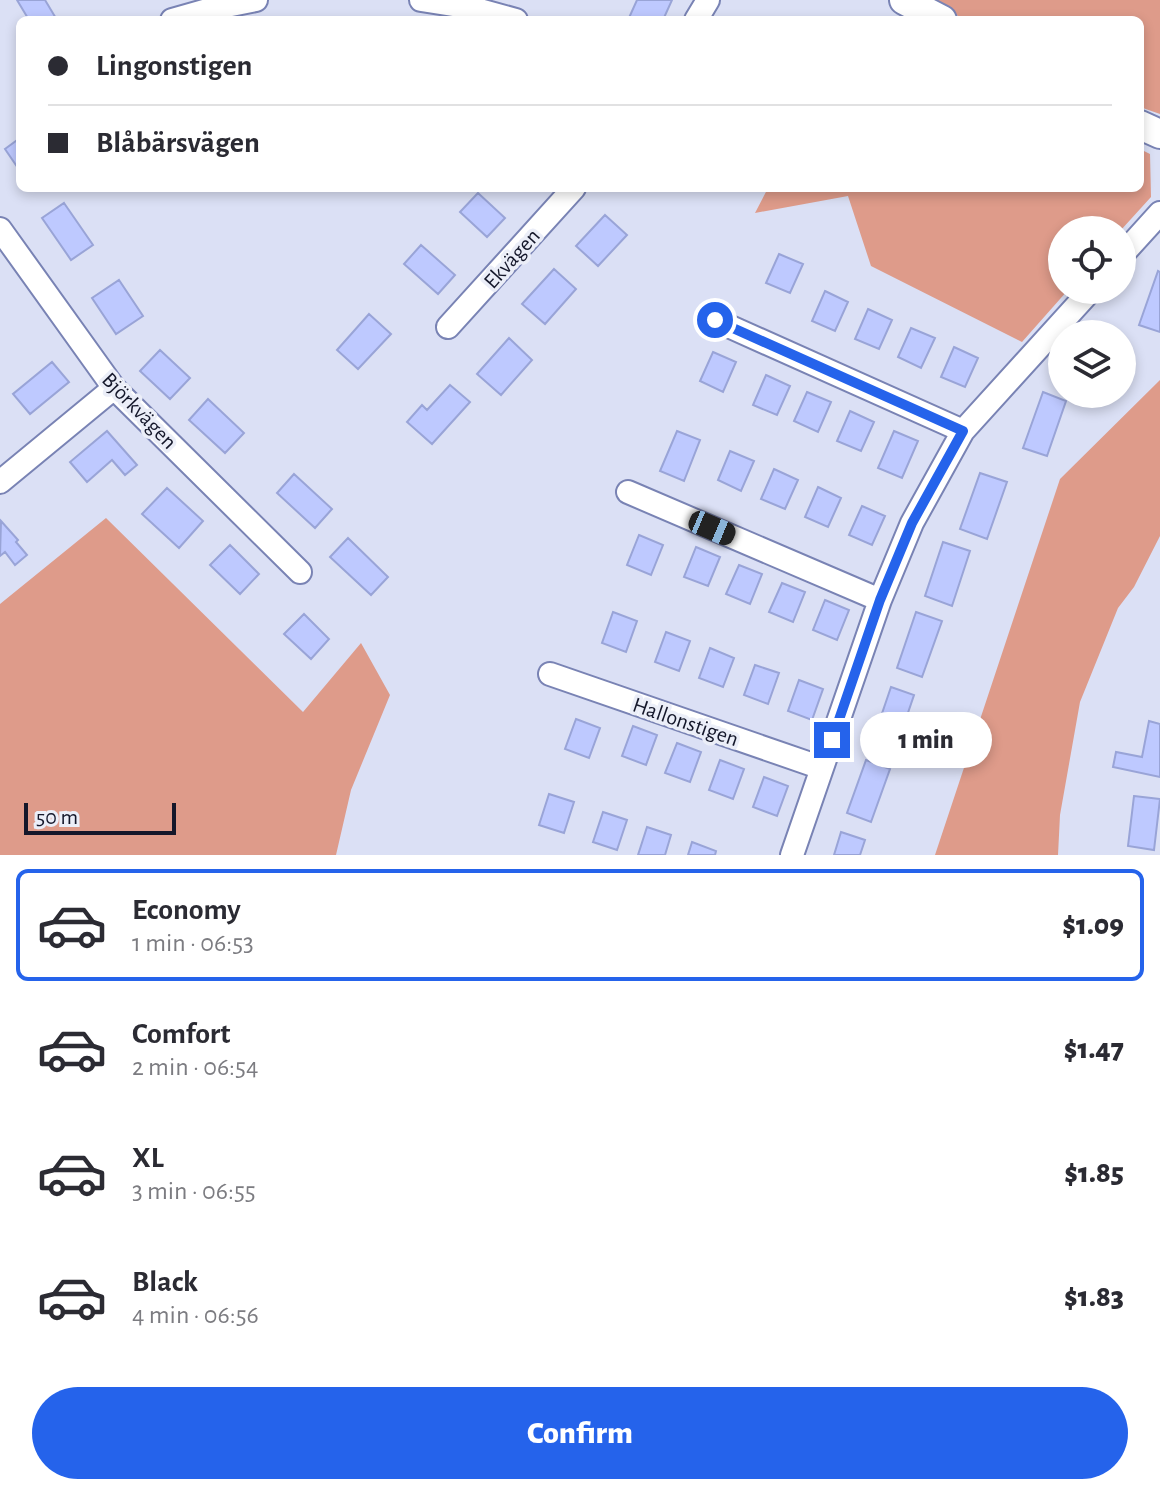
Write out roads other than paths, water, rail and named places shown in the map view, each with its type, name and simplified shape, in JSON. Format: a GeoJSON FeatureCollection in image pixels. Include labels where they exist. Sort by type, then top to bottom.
{"type":"FeatureCollection","features":[{"type":"Feature","properties":{"kind":"street"},"geometry":{"type":"LineString","coordinates":[[186,16],[256,0]]}},
{"type":"Feature","properties":{"kind":"street"},"geometry":{"type":"LineString","coordinates":[[421,0],[501,16]]}},
{"type":"Feature","properties":{"kind":"street"},"geometry":{"type":"LineString","coordinates":[[904,0],[934,16]]}},
{"type":"Feature","properties":{"kind":"street","name":"Ekvägen"},"geometry":{"type":"LineString","coordinates":[[448,327],[570,192]]}},
{"type":"Feature","properties":{"kind":"street"},"geometry":{"type":"LineString","coordinates":[[1136,240],[1160,213]]}},
{"type":"Feature","properties":{"kind":"street","name":"Björkvägen"},"geometry":{"type":"LineString","coordinates":[[0,229],[114,388],[300,572]]}},
{"type":"Feature","properties":{"kind":"street"},"geometry":{"type":"LineString","coordinates":[[792,855],[880,600],[912,523],[963,431],[1078,304]]}},
{"type":"Feature","properties":{"kind":"street"},"geometry":{"type":"LineString","coordinates":[[715,320],[963,431]]}},
{"type":"Feature","properties":{"kind":"street"},"geometry":{"type":"LineString","coordinates":[[0,482],[114,388]]}},
{"type":"Feature","properties":{"kind":"street"},"geometry":{"type":"LineString","coordinates":[[628,492],[880,600]]}},
{"type":"Feature","properties":{"kind":"street","name":"Hallonstigen"},"geometry":{"type":"LineString","coordinates":[[550,674],[822,768]]}}]}
